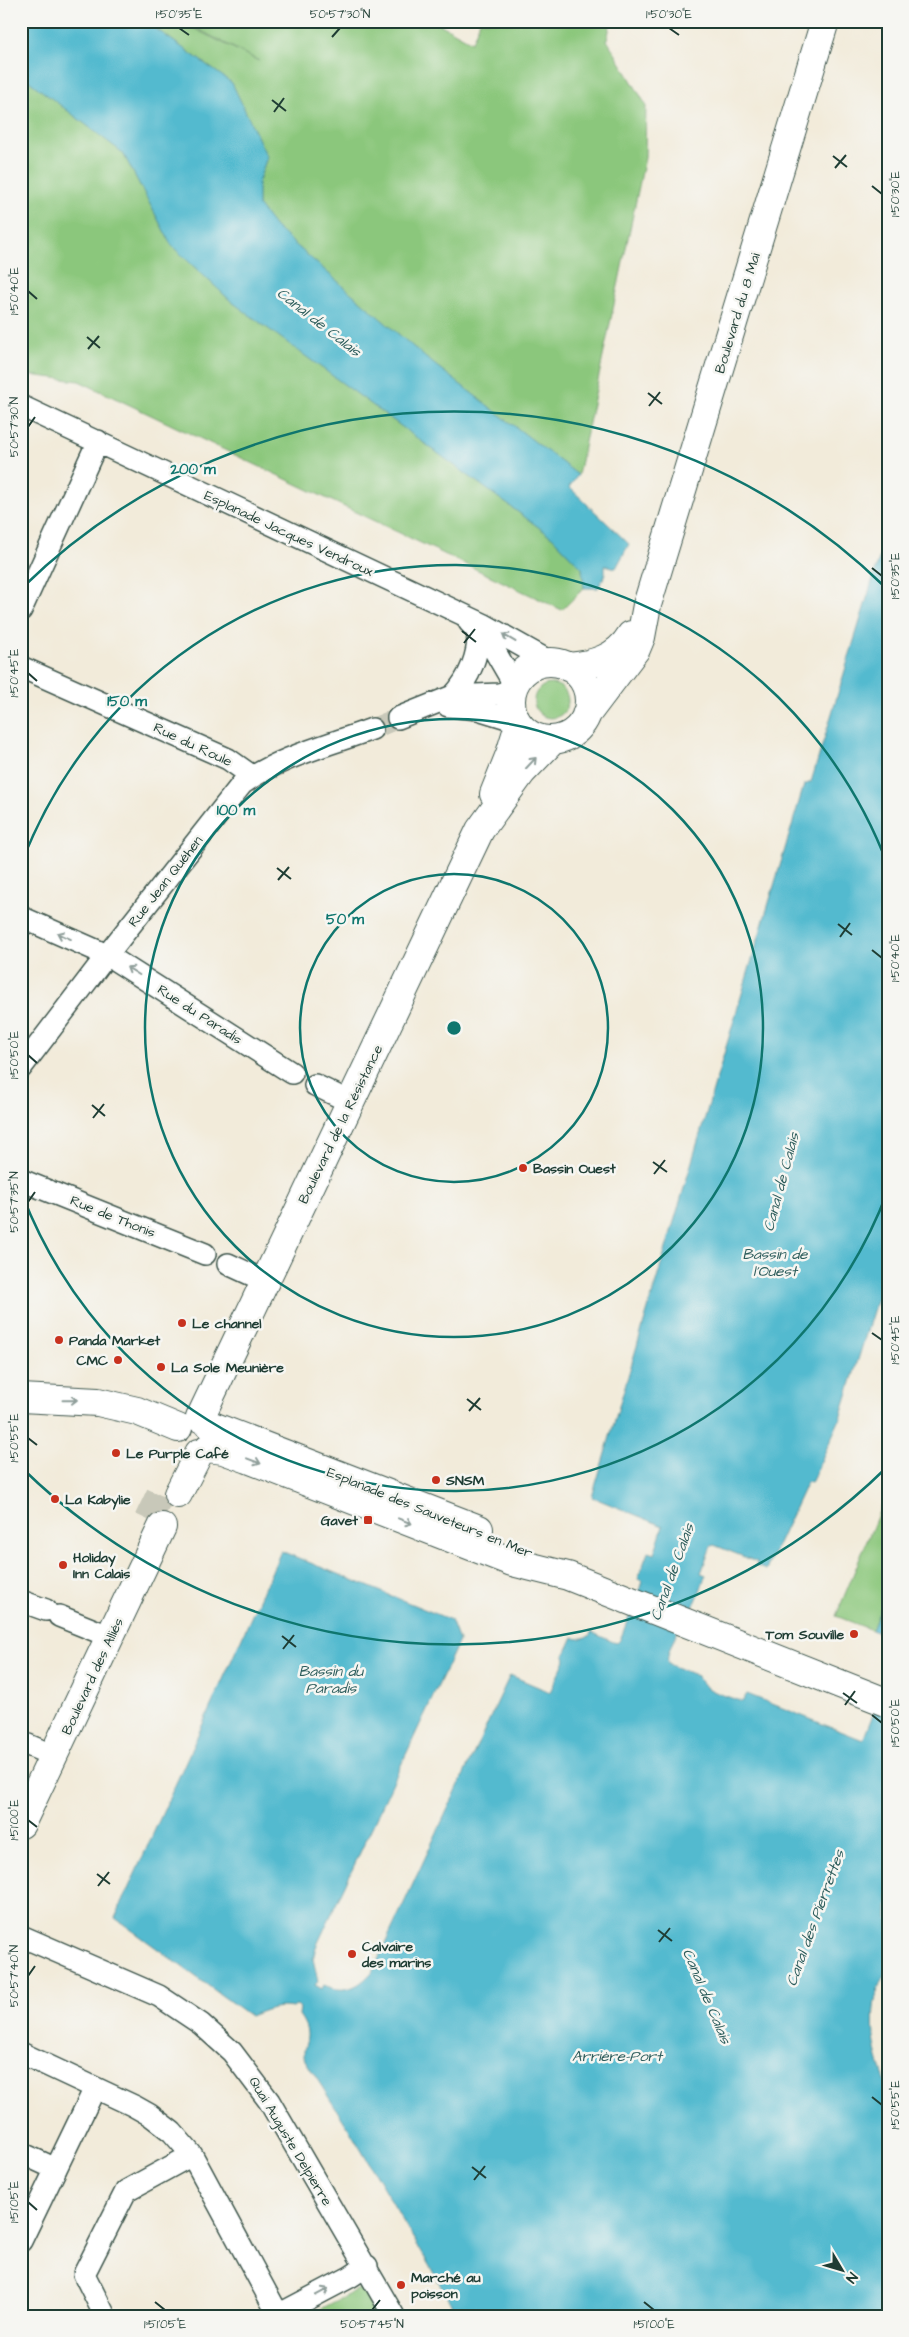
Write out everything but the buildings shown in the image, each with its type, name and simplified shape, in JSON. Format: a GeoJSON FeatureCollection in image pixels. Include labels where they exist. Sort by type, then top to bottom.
{"type":"FeatureCollection","features":[{"type":"Feature","properties":{"kind":"street","name":"Boulevard du 8 Mai"},"geometry":{"type":"LineString","coordinates":[[586,715],[636,649],[641,637],[648,605],[826,21]]}},
{"type":"Feature","properties":{"kind":"street","name":"Esplanade Jacques Vendroux"},"geometry":{"type":"LineString","coordinates":[[21,406],[490,627],[560,665]]}},
{"type":"Feature","properties":{"kind":"street"},"geometry":{"type":"LineString","coordinates":[[21,610],[98,441]]}},
{"type":"Feature","properties":{"kind":"street","name":"Boulevard du 8 Mai"},"geometry":{"type":"LineString","coordinates":[[560,665],[591,664],[618,650],[629,638],[648,605]]}},
{"type":"Feature","properties":{"kind":"street","name":"Esplanade Jacques Vendroux"},"geometry":{"type":"LineString","coordinates":[[448,608],[477,629],[498,655],[514,688]]}},
{"type":"Feature","properties":{"kind":"street"},"geometry":{"type":"LineString","coordinates":[[453,696],[461,685],[476,655],[477,629]]}},
{"type":"Feature","properties":{"kind":"street"},"geometry":{"type":"LineString","coordinates":[[431,707],[470,707],[518,723],[534,736],[553,740],[574,732],[586,715],[589,702],[587,690],[581,678],[560,665],[532,668],[522,675],[514,688],[512,704],[518,723]]}},
{"type":"Feature","properties":{"kind":"street","name":"Rue du Roule"},"geometry":{"type":"LineString","coordinates":[[21,667],[228,759],[252,776]]}},
{"type":"Feature","properties":{"kind":"street"},"geometry":{"type":"LineString","coordinates":[[398,718],[431,707],[453,696],[505,693],[514,688]]}},
{"type":"Feature","properties":{"kind":"street","name":"Boulevard de la Résistance"},"geometry":{"type":"LineString","coordinates":[[196,1436],[265,1280],[480,830],[510,754],[518,723]]}},
{"type":"Feature","properties":{"kind":"street","name":"Rue Jean Quéhen"},"geometry":{"type":"LineString","coordinates":[[21,1068],[234,792],[252,776],[288,760],[372,729]]}},
{"type":"Feature","properties":{"kind":"street","name":"Boulevard de la Résistance"},"geometry":{"type":"LineString","coordinates":[[480,830],[522,772],[553,740]]}},
{"type":"Feature","properties":{"kind":"street","name":"Rue du Paradis"},"geometry":{"type":"LineString","coordinates":[[21,917],[107,955],[292,1073]]}},
{"type":"Feature","properties":{"kind":"street"},"geometry":{"type":"LineString","coordinates":[[314,1085],[350,1102]]}},
{"type":"Feature","properties":{"kind":"street","name":"Rue de Thonis"},"geometry":{"type":"LineString","coordinates":[[21,1180],[205,1254]]}},
{"type":"Feature","properties":{"kind":"street"},"geometry":{"type":"LineString","coordinates":[[228,1264],[265,1280]]}},
{"type":"Feature","properties":{"kind":"street","name":"Esplanade des Sauveteurs en Mer"},"geometry":{"type":"LineString","coordinates":[[21,1398],[98,1402],[137,1412],[196,1436],[494,1536],[539,1557],[568,1576],[881,1701]]}},
{"type":"Feature","properties":{"kind":"street"},"geometry":{"type":"LineString","coordinates":[[171,1490],[177,1456],[196,1436]]}},
{"type":"Feature","properties":{"kind":"street","name":"Boulevard des Alliés"},"geometry":{"type":"LineString","coordinates":[[21,1785],[38,1749],[103,1633],[155,1524]]}},
{"type":"Feature","properties":{"kind":"street"},"geometry":{"type":"LineString","coordinates":[[21,1601],[103,1633]]}},
{"type":"Feature","properties":{"kind":"street","name":"Boulevard des Alliés"},"geometry":{"type":"LineString","coordinates":[[21,1824],[38,1749]]}},
{"type":"Feature","properties":{"kind":"street","name":"Quai Auguste Delpierre"},"geometry":{"type":"LineString","coordinates":[[21,1936],[143,1988],[173,2004],[202,2024],[232,2052],[269,2100],[367,2266],[394,2316]]}},
{"type":"Feature","properties":{"kind":"street"},"geometry":{"type":"LineString","coordinates":[[21,2053],[156,2119],[177,2137],[192,2155],[278,2315],[367,2266]]}},
{"type":"Feature","properties":{"kind":"street"},"geometry":{"type":"LineString","coordinates":[[21,2241],[95,2088]]}},
{"type":"Feature","properties":{"kind":"street"},"geometry":{"type":"LineString","coordinates":[[21,2153],[56,2169]]}},
{"type":"Feature","properties":{"kind":"street"},"geometry":{"type":"LineString","coordinates":[[105,2316],[84,2274],[126,2192],[192,2155]]}},
{"type":"Feature","properties":{"kind":"green space"},"geometry":{"type":"Polygon","coordinates":[[[145,21],[179,21],[259,61],[182,21],[434,21],[472,42],[480,21],[611,21],[607,40],[646,105],[645,158],[578,475],[426,358],[275,227],[258,205],[258,183],[267,157],[232,83],[145,21]]]}},
{"type":"Feature","properties":{"kind":"green space"},"geometry":{"type":"Polygon","coordinates":[[[21,75],[123,153],[172,246],[232,302],[552,537],[582,568],[584,588],[562,610],[79,381],[21,374],[21,75]]]}},
{"type":"Feature","properties":{"kind":"green space"},"geometry":{"type":"Polygon","coordinates":[[[551,684],[558,685],[563,689],[567,694],[567,708],[563,713],[558,717],[551,718],[544,717],[539,713],[535,708],[534,701],[535,694],[539,689],[544,685],[551,684]]]}},
{"type":"Feature","properties":{"kind":"green space"},"geometry":{"type":"Polygon","coordinates":[[[888,1490],[888,1591],[872,1630],[836,1616],[888,1490]]]}},
{"type":"Feature","properties":{"kind":"green space"},"geometry":{"type":"Polygon","coordinates":[[[363,2287],[378,2316],[307,2316],[363,2287]]]}},
{"type":"Feature","properties":{"kind":"water","name":"Canal de Calais"},"geometry":{"type":"Polygon","coordinates":[[[21,21],[145,21],[232,83],[267,157],[258,183],[258,205],[275,227],[426,358],[578,475],[569,487],[629,544],[616,568],[605,565],[605,575],[598,588],[584,588],[582,568],[552,537],[232,302],[172,246],[123,153],[21,75],[21,21]]]}},
{"type":"Feature","properties":{"kind":"water"},"geometry":{"type":"Polygon","coordinates":[[[888,529],[888,1263],[839,1421],[811,1483],[807,1482],[766,1570],[756,1566],[757,1562],[714,1545],[711,1546],[701,1573],[706,1575],[699,1595],[673,1641],[668,1664],[698,1676],[704,1686],[716,1692],[742,1702],[747,1694],[863,1740],[888,1676],[888,1968],[876,1996],[873,2027],[878,2058],[888,2087],[888,2316],[459,2316],[347,2126],[305,2060],[304,2050],[307,2035],[304,2023],[299,2015],[300,2008],[297,2005],[293,2008],[276,2008],[250,2016],[115,1918],[281,1551],[451,1620],[459,1641],[316,1947],[313,1959],[318,1981],[315,1985],[322,1989],[324,1985],[338,1989],[356,1986],[372,1972],[510,1675],[550,1692],[566,1658],[564,1656],[573,1637],[577,1639],[590,1636],[591,1632],[613,1642],[617,1643],[620,1640],[640,1588],[642,1581],[638,1579],[648,1552],[654,1554],[663,1526],[592,1497],[804,785],[811,782],[888,529]]]}},
{"type":"Feature","properties":{"kind":"water"},"geometry":{"type":"Polygon","coordinates":[[[888,1591],[888,1637],[872,1630],[888,1591]]]}},
{"type":"Feature","properties":{"kind":"tunnel"},"geometry":{"type":"LineString","coordinates":[[372,729],[398,718]]}},
{"type":"Feature","properties":{"kind":"tunnel"},"geometry":{"type":"LineString","coordinates":[[148,1520],[164,1486]]}},
{"type":"Feature","properties":{"kind":"place","name":"Bassin Ouest"},"geometry":{"type":"Point","coordinates":[523,1168]}},
{"type":"Feature","properties":{"kind":"place","name":"Le channel"},"geometry":{"type":"Point","coordinates":[182,1323]}},
{"type":"Feature","properties":{"kind":"place","name":"Panda Market"},"geometry":{"type":"Point","coordinates":[59,1340]}},
{"type":"Feature","properties":{"kind":"place","name":"CMC"},"geometry":{"type":"Point","coordinates":[118,1360]}},
{"type":"Feature","properties":{"kind":"place","name":"La Sole Meunière"},"geometry":{"type":"Point","coordinates":[161,1367]}},
{"type":"Feature","properties":{"kind":"place","name":"Le Purple Café"},"geometry":{"type":"Point","coordinates":[116,1453]}},
{"type":"Feature","properties":{"kind":"place","name":"SNSM"},"geometry":{"type":"Point","coordinates":[436,1480]}},
{"type":"Feature","properties":{"kind":"place","name":"La Kabylie"},"geometry":{"type":"Point","coordinates":[55,1499]}},
{"type":"Feature","properties":{"kind":"place","name":"Gavet"},"geometry":{"type":"Point","coordinates":[368,1520]}},
{"type":"Feature","properties":{"kind":"place","name":"Holiday Inn Calais"},"geometry":{"type":"Point","coordinates":[63,1565]}},
{"type":"Feature","properties":{"kind":"place","name":"Tom Souville"},"geometry":{"type":"Point","coordinates":[854,1634]}},
{"type":"Feature","properties":{"kind":"place","name":"Calvaire des marins"},"geometry":{"type":"Point","coordinates":[352,1954]}},
{"type":"Feature","properties":{"kind":"place","name":"Marché au poisson"},"geometry":{"type":"Point","coordinates":[401,2285]}},
{"type":"Feature","properties":{"kind":"water label","name":"Bassin de l'Ouest"},"geometry":{"type":"Point","coordinates":[775,1262]}},
{"type":"Feature","properties":{"kind":"water label","name":"Bassin du Paradis"},"geometry":{"type":"Point","coordinates":[331,1680]}},
{"type":"Feature","properties":{"kind":"water label","name":"Canal des Pierrettes"},"geometry":{"type":"Point","coordinates":[815,1918]}},
{"type":"Feature","properties":{"kind":"water label","name":"Arrière-Port"},"geometry":{"type":"Point","coordinates":[617,2056]}}]}
